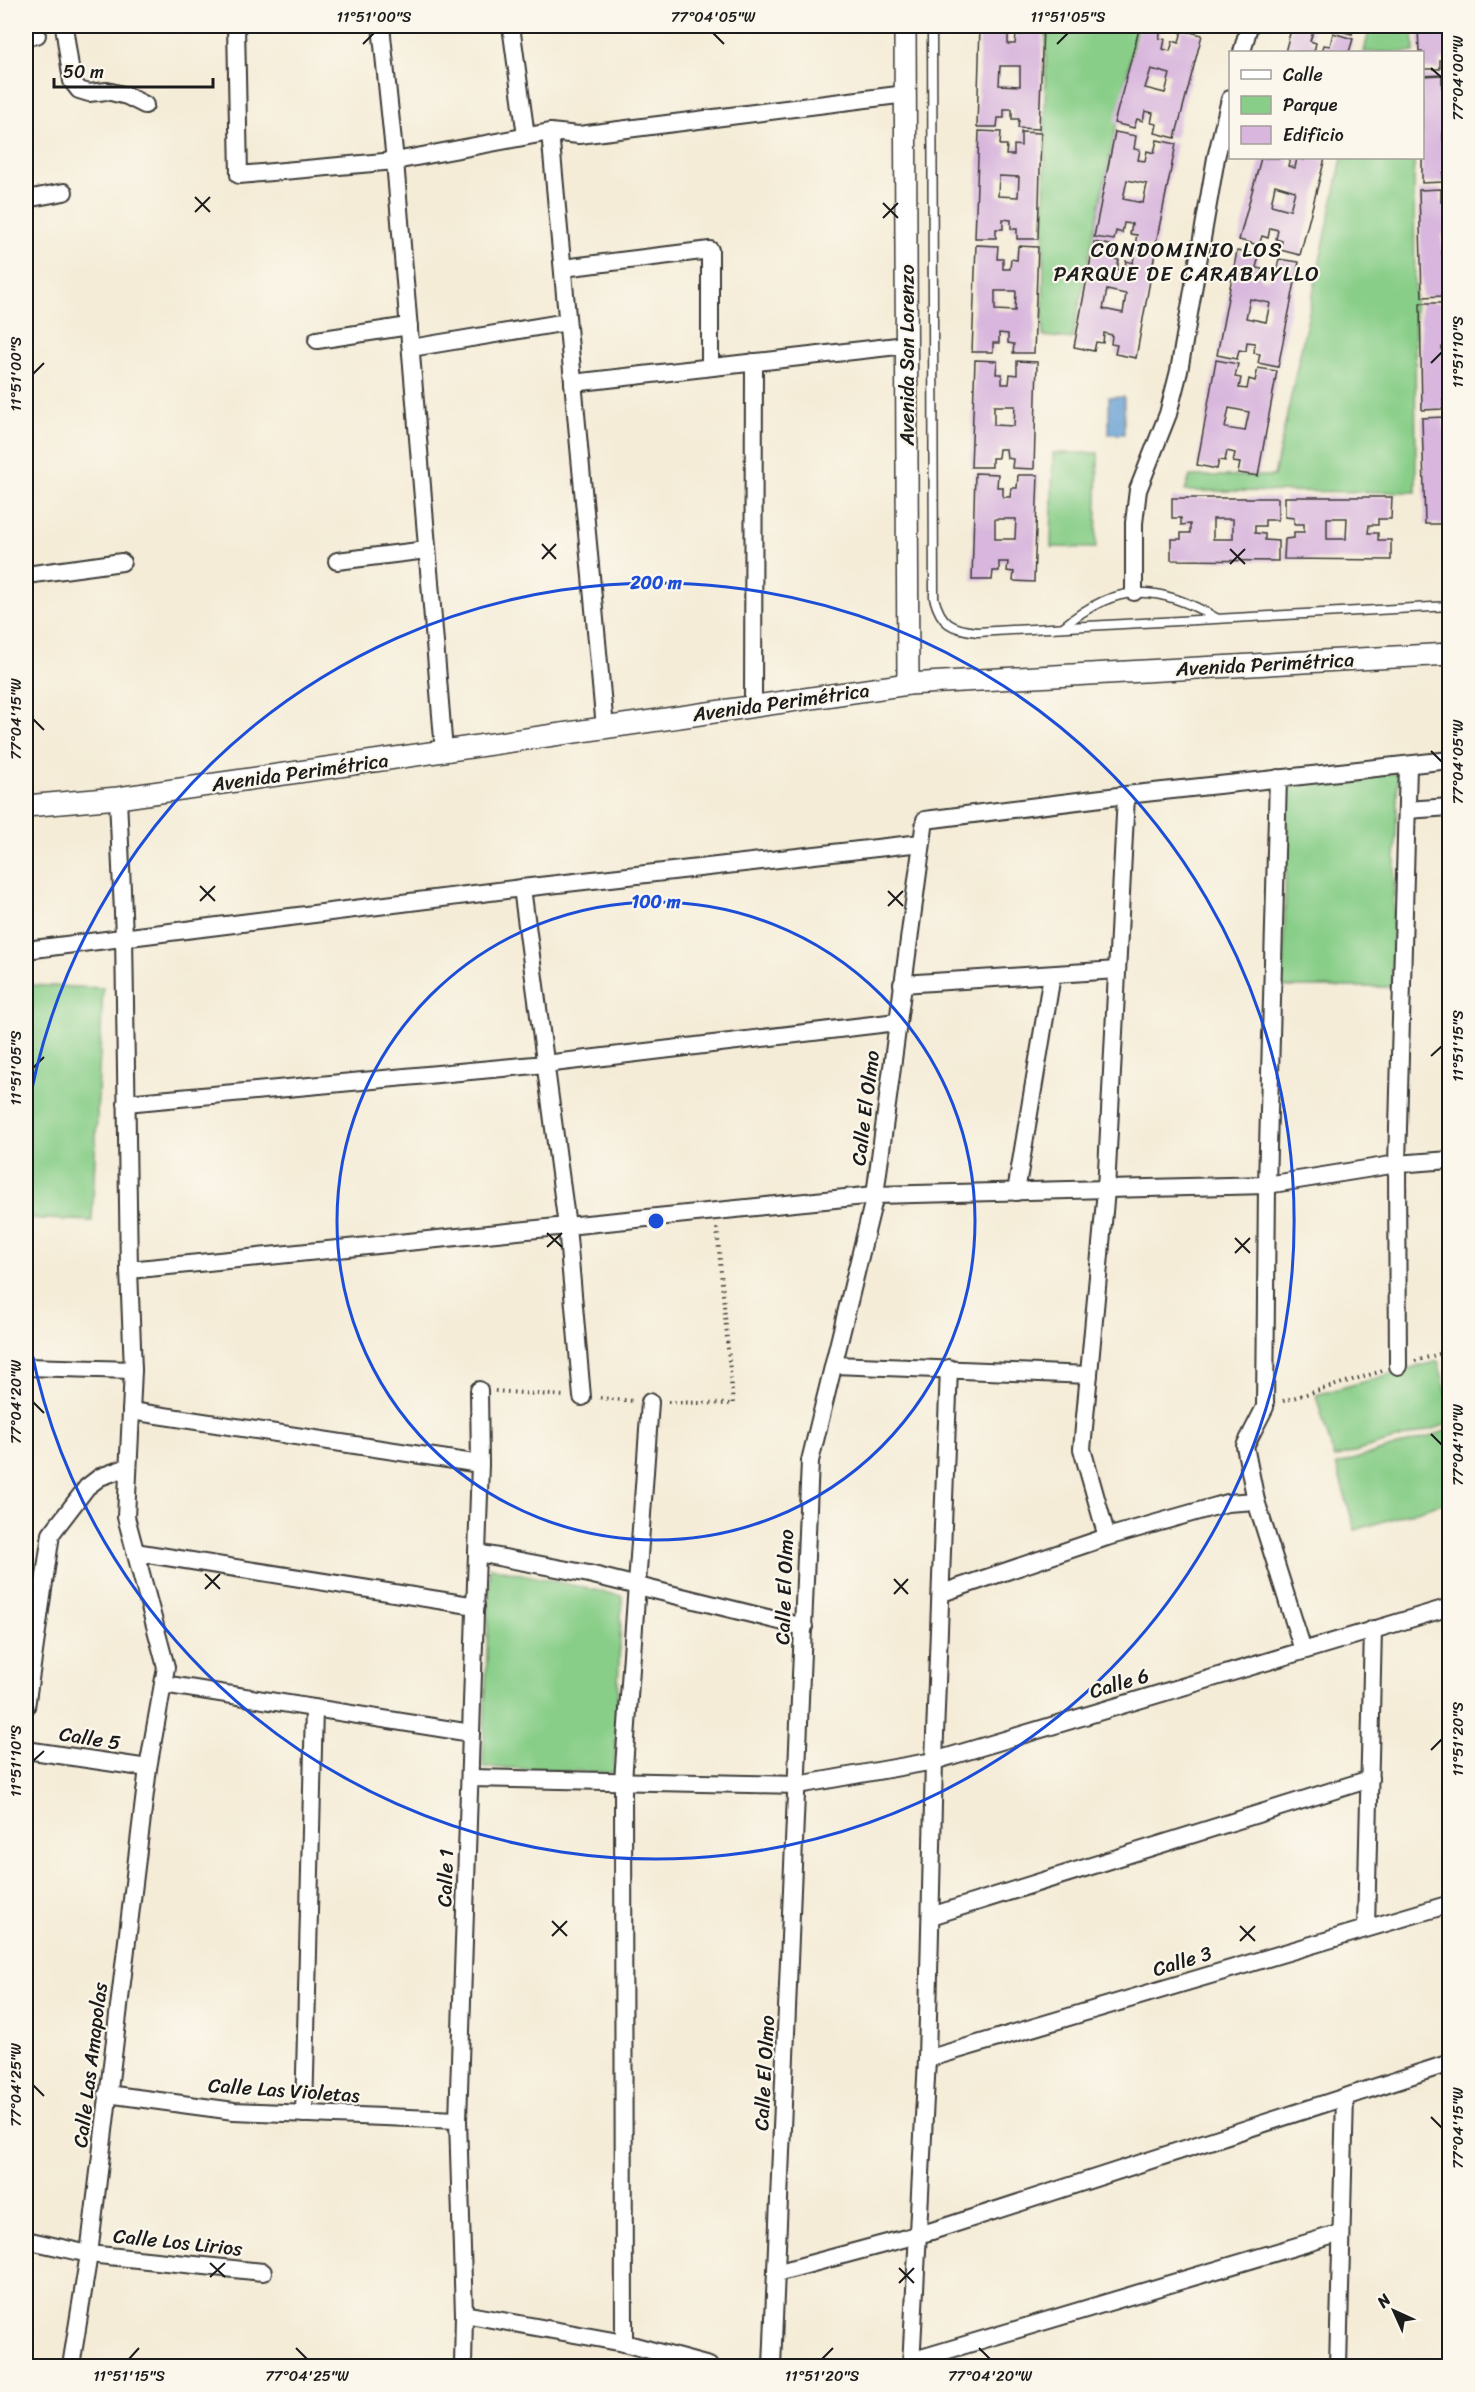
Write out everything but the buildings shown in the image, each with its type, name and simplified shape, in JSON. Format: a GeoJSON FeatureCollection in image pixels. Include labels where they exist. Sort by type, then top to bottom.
{"type":"FeatureCollection","features":[{"type":"Feature","properties":{"kind":"street"},"geometry":{"type":"LineString","coordinates":[[64,26],[72,81],[78,90],[89,93],[106,91],[127,96],[145,105]]}},
{"type":"Feature","properties":{"kind":"street"},"geometry":{"type":"LineString","coordinates":[[236,26],[239,175],[395,161],[550,132],[579,135],[906,94]]}},
{"type":"Feature","properties":{"kind":"street"},"geometry":{"type":"LineString","coordinates":[[381,26],[395,161],[444,751]]}},
{"type":"Feature","properties":{"kind":"street"},"geometry":{"type":"LineString","coordinates":[[511,26],[526,136]]}},
{"type":"Feature","properties":{"kind":"street","name":"Avenida San Lorenzo"},"geometry":{"type":"LineString","coordinates":[[905,26],[908,684]]}},
{"type":"Feature","properties":{"kind":"street"},"geometry":{"type":"LineString","coordinates":[[1242,51],[1249,26]]}},
{"type":"Feature","properties":{"kind":"street"},"geometry":{"type":"LineString","coordinates":[[1134,592],[1134,523],[1138,490],[1168,414],[1179,371],[1216,158],[1229,103]]}},
{"type":"Feature","properties":{"kind":"street"},"geometry":{"type":"LineString","coordinates":[[550,132],[605,728]]}},
{"type":"Feature","properties":{"kind":"street"},"geometry":{"type":"LineString","coordinates":[[26,199],[64,192]]}},
{"type":"Feature","properties":{"kind":"street"},"geometry":{"type":"LineString","coordinates":[[562,267],[710,250],[710,367]]}},
{"type":"Feature","properties":{"kind":"street"},"geometry":{"type":"LineString","coordinates":[[411,348],[567,322]]}},
{"type":"Feature","properties":{"kind":"street"},"geometry":{"type":"LineString","coordinates":[[317,340],[409,326]]}},
{"type":"Feature","properties":{"kind":"street"},"geometry":{"type":"LineString","coordinates":[[573,383],[906,345]]}},
{"type":"Feature","properties":{"kind":"street"},"geometry":{"type":"LineString","coordinates":[[753,706],[754,362]]}},
{"type":"Feature","properties":{"kind":"street"},"geometry":{"type":"LineString","coordinates":[[337,561],[427,550]]}},
{"type":"Feature","properties":{"kind":"street"},"geometry":{"type":"LineString","coordinates":[[26,575],[122,562]]}},
{"type":"Feature","properties":{"kind":"street","name":"Avenida Perimétrica"},"geometry":{"type":"LineString","coordinates":[[26,806],[118,798],[908,684],[1449,654]]}},
{"type":"Feature","properties":{"kind":"street"},"geometry":{"type":"LineString","coordinates":[[1107,1537],[1082,1449],[1107,1190],[1126,795],[1449,760]]}},
{"type":"Feature","properties":{"kind":"street"},"geometry":{"type":"LineString","coordinates":[[1398,1366],[1397,1164],[1408,766]]}},
{"type":"Feature","properties":{"kind":"street"},"geometry":{"type":"LineString","coordinates":[[1278,778],[1267,1185],[1265,1407],[1245,1446],[1256,1501],[1303,1650]]}},
{"type":"Feature","properties":{"kind":"street","name":"Calle El Olmo"},"geometry":{"type":"LineString","coordinates":[[772,2367],[810,1461],[875,1195],[925,820],[1126,795]]}},
{"type":"Feature","properties":{"kind":"street","name":"Calle Las Amapolas"},"geometry":{"type":"LineString","coordinates":[[71,2367],[89,2254],[148,1768],[165,1667],[126,1516],[133,1370],[129,1270],[124,936],[118,798]]}},
{"type":"Feature","properties":{"kind":"street"},"geometry":{"type":"LineString","coordinates":[[1407,810],[1449,807]]}},
{"type":"Feature","properties":{"kind":"street"},"geometry":{"type":"LineString","coordinates":[[26,950],[522,888],[921,843]]}},
{"type":"Feature","properties":{"kind":"street"},"geometry":{"type":"LineString","coordinates":[[522,888],[567,1227],[582,1397]]}},
{"type":"Feature","properties":{"kind":"street"},"geometry":{"type":"LineString","coordinates":[[902,984],[1117,970]]}},
{"type":"Feature","properties":{"kind":"street"},"geometry":{"type":"LineString","coordinates":[[1016,1192],[1052,975]]}},
{"type":"Feature","properties":{"kind":"street"},"geometry":{"type":"LineString","coordinates":[[126,1103],[544,1064],[897,1022]]}},
{"type":"Feature","properties":{"kind":"street"},"geometry":{"type":"LineString","coordinates":[[129,1270],[875,1195],[1267,1185],[1397,1164],[1449,1160]]}},
{"type":"Feature","properties":{"kind":"street"},"geometry":{"type":"LineString","coordinates":[[834,1365],[1089,1375]]}},
{"type":"Feature","properties":{"kind":"street"},"geometry":{"type":"LineString","coordinates":[[26,1367],[133,1370]]}},
{"type":"Feature","properties":{"kind":"street"},"geometry":{"type":"LineString","coordinates":[[949,1368],[934,1761],[927,2059],[911,2364],[1341,2233]]}},
{"type":"Feature","properties":{"kind":"street","name":"Calle 1"},"geometry":{"type":"LineString","coordinates":[[463,2367],[464,2313],[458,2120],[476,1606],[480,1464],[479,1390]]}},
{"type":"Feature","properties":{"kind":"street"},"geometry":{"type":"LineString","coordinates":[[624,2343],[623,1781],[635,1585],[650,1402]]}},
{"type":"Feature","properties":{"kind":"street"},"geometry":{"type":"LineString","coordinates":[[131,1411],[480,1464]]}},
{"type":"Feature","properties":{"kind":"street"},"geometry":{"type":"LineString","coordinates":[[26,1707],[51,1534],[87,1487],[100,1477],[128,1467]]}},
{"type":"Feature","properties":{"kind":"street"},"geometry":{"type":"LineString","coordinates":[[942,1593],[1107,1537],[1227,1503],[1256,1501]]}},
{"type":"Feature","properties":{"kind":"street"},"geometry":{"type":"LineString","coordinates":[[135,1552],[476,1606]]}},
{"type":"Feature","properties":{"kind":"street"},"geometry":{"type":"LineString","coordinates":[[477,1553],[589,1574],[804,1628]]}},
{"type":"Feature","properties":{"kind":"street","name":"Calle 6"},"geometry":{"type":"LineString","coordinates":[[470,1778],[798,1785],[934,1761],[1449,1607]]}},
{"type":"Feature","properties":{"kind":"street"},"geometry":{"type":"LineString","coordinates":[[1366,1928],[1373,1629]]}},
{"type":"Feature","properties":{"kind":"street"},"geometry":{"type":"LineString","coordinates":[[163,1684],[471,1732]]}},
{"type":"Feature","properties":{"kind":"street"},"geometry":{"type":"LineString","coordinates":[[304,2114],[314,1708]]}},
{"type":"Feature","properties":{"kind":"street","name":"Calle 5"},"geometry":{"type":"LineString","coordinates":[[26,1750],[148,1768]]}},
{"type":"Feature","properties":{"kind":"street"},"geometry":{"type":"LineString","coordinates":[[931,1916],[1370,1779]]}},
{"type":"Feature","properties":{"kind":"street","name":"Calle 3"},"geometry":{"type":"LineString","coordinates":[[927,2059],[1449,1904]]}},
{"type":"Feature","properties":{"kind":"street"},"geometry":{"type":"LineString","coordinates":[[776,2273],[919,2234],[1449,2063]]}},
{"type":"Feature","properties":{"kind":"street","name":"Calle Las Violetas"},"geometry":{"type":"LineString","coordinates":[[107,2094],[234,2111],[458,2120]]}},
{"type":"Feature","properties":{"kind":"street"},"geometry":{"type":"LineString","coordinates":[[1338,2367],[1345,2097]]}},
{"type":"Feature","properties":{"kind":"street","name":"Calle Los Lirios"},"geometry":{"type":"LineString","coordinates":[[26,2240],[89,2254],[263,2272]]}},
{"type":"Feature","properties":{"kind":"street"},"geometry":{"type":"LineString","coordinates":[[464,2313],[624,2343],[709,2367]]}},
{"type":"Feature","properties":{"kind":"lane"},"geometry":{"type":"LineString","coordinates":[[932,26],[934,598],[938,612],[947,624],[960,630],[977,632],[1449,606]]}},
{"type":"Feature","properties":{"kind":"lane"},"geometry":{"type":"LineString","coordinates":[[1063,627],[1083,609],[1106,598],[1134,592],[1164,595],[1189,602],[1216,618]]}},
{"type":"Feature","properties":{"kind":"path"},"geometry":{"type":"LineString","coordinates":[[479,1390],[650,1402],[733,1404],[715,1211]]}},
{"type":"Feature","properties":{"kind":"path"},"geometry":{"type":"LineString","coordinates":[[1265,1407],[1449,1351]]}},
{"type":"Feature","properties":{"kind":"green space"},"geometry":{"type":"Polygon","coordinates":[[[1046,26],[1137,26],[1072,339],[1043,336],[1046,26]]]}},
{"type":"Feature","properties":{"kind":"green space"},"geometry":{"type":"Polygon","coordinates":[[[1370,26],[1413,26],[1414,51],[1364,51],[1370,26]]]}},
{"type":"Feature","properties":{"kind":"green space"},"geometry":{"type":"Polygon","coordinates":[[[1342,159],[1414,159],[1416,492],[1185,491],[1190,476],[1274,476],[1342,159]]]}},
{"type":"Feature","properties":{"kind":"green space"},"geometry":{"type":"Polygon","coordinates":[[[1053,453],[1098,453],[1096,548],[1051,547],[1053,453]]]}},
{"type":"Feature","properties":{"kind":"green space"},"geometry":{"type":"Polygon","coordinates":[[[1398,773],[1391,987],[1283,987],[1288,783],[1398,773]]]}},
{"type":"Feature","properties":{"kind":"green space"},"geometry":{"type":"Polygon","coordinates":[[[26,985],[103,988],[92,1221],[26,1218],[26,985]]]}},
{"type":"Feature","properties":{"kind":"green space"},"geometry":{"type":"Polygon","coordinates":[[[1438,1361],[1449,1402],[1449,1424],[1334,1458],[1316,1395],[1438,1361]]]}},
{"type":"Feature","properties":{"kind":"green space"},"geometry":{"type":"Polygon","coordinates":[[[1449,1430],[1449,1501],[1355,1530],[1336,1465],[1449,1430]]]}},
{"type":"Feature","properties":{"kind":"green space"},"geometry":{"type":"Polygon","coordinates":[[[490,1567],[622,1596],[614,1773],[483,1767],[490,1567]]]}},
{"type":"Feature","properties":{"kind":"water"},"geometry":{"type":"Polygon","coordinates":[[[1109,397],[1124,397],[1124,434],[1109,434],[1109,397]]]}},
{"type":"Feature","properties":{"kind":"district","name":"CONDOMINIO LOS PARQUE DE CARABAYLLO"},"geometry":{"type":"Point","coordinates":[1187,262]}}]}
